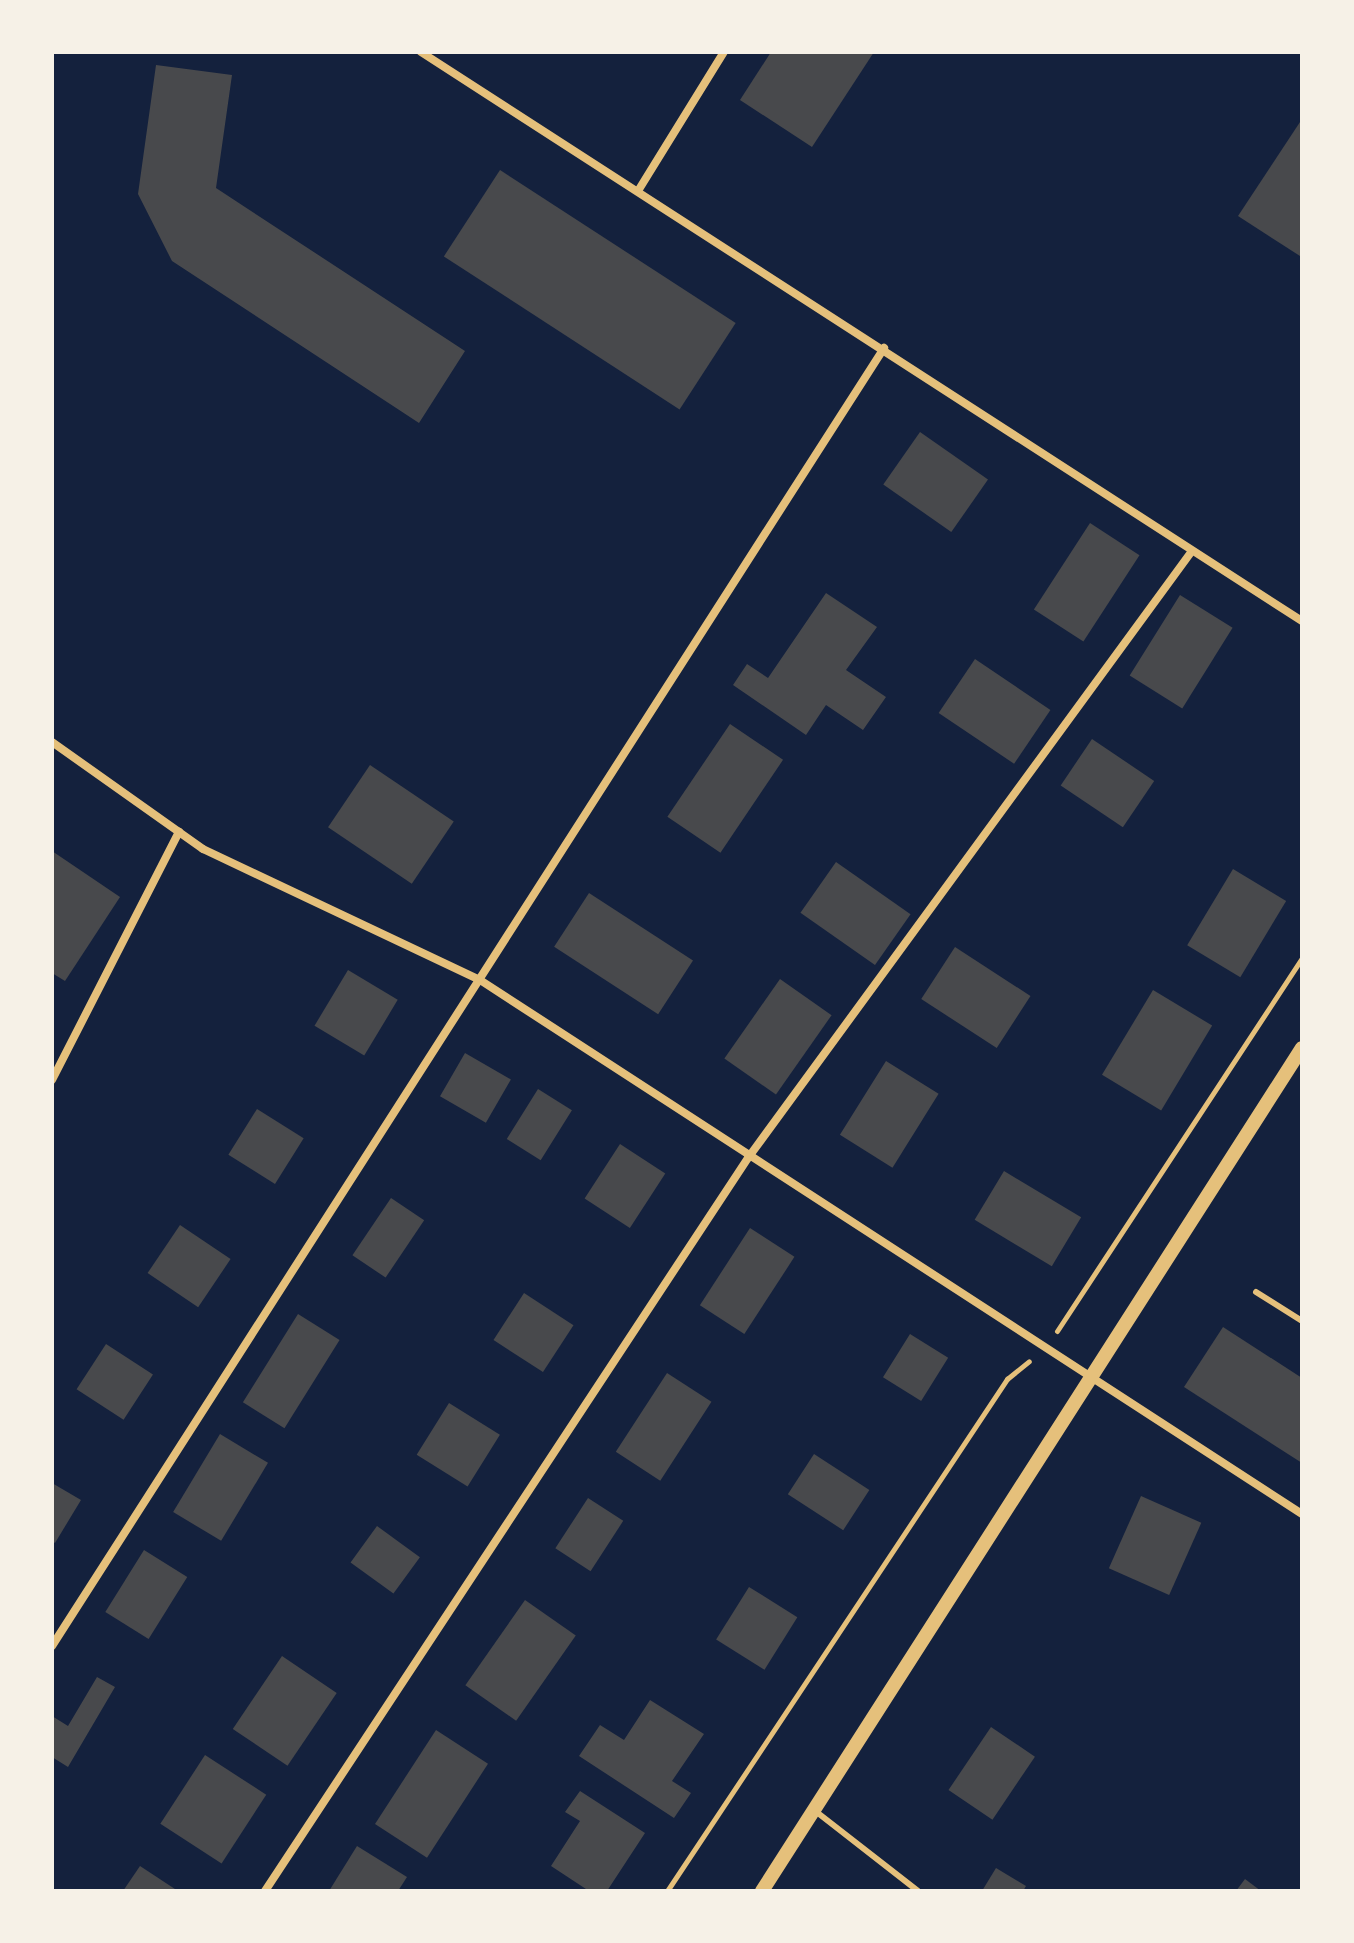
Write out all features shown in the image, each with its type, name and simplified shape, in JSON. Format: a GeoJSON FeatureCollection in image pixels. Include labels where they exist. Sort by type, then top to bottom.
{"type":"FeatureCollection","features":[{"type":"Feature","properties":{"kind":"street"},"geometry":{"type":"LineString","coordinates":[[421,52],[884,348],[1302,621]]}},
{"type":"Feature","properties":{"kind":"street"},"geometry":{"type":"LineString","coordinates":[[638,191],[724,52]]}},
{"type":"Feature","properties":{"kind":"street"},"geometry":{"type":"LineString","coordinates":[[52,1646],[884,348]]}},
{"type":"Feature","properties":{"kind":"street"},"geometry":{"type":"LineString","coordinates":[[265,1891],[748,1158],[1192,551]]}},
{"type":"Feature","properties":{"kind":"street"},"geometry":{"type":"LineString","coordinates":[[52,742],[179,832],[480,980],[748,1158],[1096,1375],[1302,1514]]}},
{"type":"Feature","properties":{"kind":"street"},"geometry":{"type":"LineString","coordinates":[[52,1080],[179,832]]}},
{"type":"Feature","properties":{"kind":"street"},"geometry":{"type":"LineString","coordinates":[[762,1891],[1096,1375],[1302,1048]]}},
{"type":"Feature","properties":{"kind":"lane"},"geometry":{"type":"LineString","coordinates":[[1256,1292],[1302,1321]]}},
{"type":"Feature","properties":{"kind":"lane"},"geometry":{"type":"LineString","coordinates":[[814,1810],[918,1891]]}},
{"type":"Feature","properties":{"kind":"path"},"geometry":{"type":"LineString","coordinates":[[667,1891],[1007,1379],[1048,1346],[1302,958]]}},
{"type":"Feature","properties":{"kind":"building"},"geometry":{"type":"Polygon","coordinates":[[[771,52],[874,52],[812,147],[740,100],[771,52]]]}},
{"type":"Feature","properties":{"kind":"building"},"geometry":{"type":"Polygon","coordinates":[[[156,65],[232,75],[216,188],[465,351],[419,423],[172,261],[138,194],[156,65]]]}},
{"type":"Feature","properties":{"kind":"building"},"geometry":{"type":"Polygon","coordinates":[[[1302,119],[1302,254],[1300,256],[1238,216],[1302,119]]]}},
{"type":"Feature","properties":{"kind":"building"},"geometry":{"type":"Polygon","coordinates":[[[500,170],[736,323],[680,409],[444,256],[500,170]]]}},
{"type":"Feature","properties":{"kind":"building"},"geometry":{"type":"Polygon","coordinates":[[[920,432],[988,480],[951,532],[883,484],[920,432]]]}},
{"type":"Feature","properties":{"kind":"building"},"geometry":{"type":"Polygon","coordinates":[[[1090,523],[1139,555],[1083,642],[1034,609],[1090,523]]]}},
{"type":"Feature","properties":{"kind":"building"},"geometry":{"type":"Polygon","coordinates":[[[826,593],[877,627],[846,670],[886,697],[863,730],[826,705],[806,735],[733,685],[747,664],[768,678],[826,593]]]}},
{"type":"Feature","properties":{"kind":"building"},"geometry":{"type":"Polygon","coordinates":[[[1180,595],[1233,628],[1182,708],[1130,676],[1180,595]]]}},
{"type":"Feature","properties":{"kind":"building"},"geometry":{"type":"Polygon","coordinates":[[[975,659],[1050,710],[1014,764],[939,713],[975,659]]]}},
{"type":"Feature","properties":{"kind":"building"},"geometry":{"type":"Polygon","coordinates":[[[730,724],[783,760],[720,853],[667,817],[730,724]]]}},
{"type":"Feature","properties":{"kind":"building"},"geometry":{"type":"Polygon","coordinates":[[[1092,739],[1154,781],[1123,827],[1061,785],[1092,739]]]}},
{"type":"Feature","properties":{"kind":"building"},"geometry":{"type":"Polygon","coordinates":[[[370,765],[454,821],[412,884],[328,827],[370,765]]]}},
{"type":"Feature","properties":{"kind":"building"},"geometry":{"type":"Polygon","coordinates":[[[52,851],[120,897],[65,981],[52,973],[52,851]]]}},
{"type":"Feature","properties":{"kind":"building"},"geometry":{"type":"Polygon","coordinates":[[[836,862],[911,914],[875,965],[800,913],[836,862]]]}},
{"type":"Feature","properties":{"kind":"building"},"geometry":{"type":"Polygon","coordinates":[[[1233,869],[1286,901],[1240,977],[1187,945],[1233,869]]]}},
{"type":"Feature","properties":{"kind":"building"},"geometry":{"type":"Polygon","coordinates":[[[589,893],[693,961],[658,1014],[554,947],[589,893]]]}},
{"type":"Feature","properties":{"kind":"building"},"geometry":{"type":"Polygon","coordinates":[[[955,947],[1030,996],[997,1048],[921,999],[955,947]]]}},
{"type":"Feature","properties":{"kind":"building"},"geometry":{"type":"Polygon","coordinates":[[[348,970],[398,1000],[364,1056],[315,1026],[348,970]]]}},
{"type":"Feature","properties":{"kind":"building"},"geometry":{"type":"Polygon","coordinates":[[[780,979],[832,1015],[776,1095],[724,1058],[780,979]]]}},
{"type":"Feature","properties":{"kind":"building"},"geometry":{"type":"Polygon","coordinates":[[[1153,990],[1212,1026],[1161,1110],[1102,1075],[1153,990]]]}},
{"type":"Feature","properties":{"kind":"building"},"geometry":{"type":"Polygon","coordinates":[[[465,1053],[511,1080],[486,1123],[440,1096],[465,1053]]]}},
{"type":"Feature","properties":{"kind":"building"},"geometry":{"type":"Polygon","coordinates":[[[886,1061],[939,1094],[892,1168],[840,1135],[886,1061]]]}},
{"type":"Feature","properties":{"kind":"building"},"geometry":{"type":"Polygon","coordinates":[[[538,1089],[572,1110],[541,1160],[507,1139],[538,1089]]]}},
{"type":"Feature","properties":{"kind":"building"},"geometry":{"type":"Polygon","coordinates":[[[257,1109],[304,1138],[275,1184],[228,1155],[257,1109]]]}},
{"type":"Feature","properties":{"kind":"building"},"geometry":{"type":"Polygon","coordinates":[[[620,1144],[665,1173],[630,1228],[585,1199],[620,1144]]]}},
{"type":"Feature","properties":{"kind":"building"},"geometry":{"type":"Polygon","coordinates":[[[1004,1171],[1081,1217],[1052,1266],[975,1220],[1004,1171]]]}},
{"type":"Feature","properties":{"kind":"building"},"geometry":{"type":"Polygon","coordinates":[[[391,1198],[424,1220],[386,1278],[352,1255],[391,1198]]]}},
{"type":"Feature","properties":{"kind":"building"},"geometry":{"type":"Polygon","coordinates":[[[180,1225],[231,1259],[198,1307],[148,1273],[180,1225]]]}},
{"type":"Feature","properties":{"kind":"building"},"geometry":{"type":"Polygon","coordinates":[[[750,1228],[794,1257],[744,1334],[700,1305],[750,1228]]]}},
{"type":"Feature","properties":{"kind":"building"},"geometry":{"type":"Polygon","coordinates":[[[524,1293],[573,1325],[543,1372],[494,1340],[524,1293]]]}},
{"type":"Feature","properties":{"kind":"building"},"geometry":{"type":"Polygon","coordinates":[[[298,1314],[340,1340],[284,1428],[243,1402],[298,1314]]]}},
{"type":"Feature","properties":{"kind":"building"},"geometry":{"type":"Polygon","coordinates":[[[1223,1327],[1302,1378],[1302,1463],[1184,1387],[1223,1327]]]}},
{"type":"Feature","properties":{"kind":"building"},"geometry":{"type":"Polygon","coordinates":[[[910,1334],[948,1358],[921,1401],[883,1377],[910,1334]]]}},
{"type":"Feature","properties":{"kind":"building"},"geometry":{"type":"Polygon","coordinates":[[[106,1344],[153,1374],[124,1420],[77,1389],[106,1344]]]}},
{"type":"Feature","properties":{"kind":"building"},"geometry":{"type":"Polygon","coordinates":[[[667,1373],[711,1402],[660,1481],[616,1452],[667,1373]]]}},
{"type":"Feature","properties":{"kind":"building"},"geometry":{"type":"Polygon","coordinates":[[[449,1403],[500,1435],[468,1487],[417,1455],[449,1403]]]}},
{"type":"Feature","properties":{"kind":"building"},"geometry":{"type":"Polygon","coordinates":[[[220,1434],[268,1463],[221,1541],[173,1512],[220,1434]]]}},
{"type":"Feature","properties":{"kind":"building"},"geometry":{"type":"Polygon","coordinates":[[[814,1454],[869,1490],[843,1530],[788,1494],[814,1454]]]}},
{"type":"Feature","properties":{"kind":"building"},"geometry":{"type":"Polygon","coordinates":[[[52,1483],[81,1500],[55,1543],[52,1541],[52,1483]]]}},
{"type":"Feature","properties":{"kind":"building"},"geometry":{"type":"Polygon","coordinates":[[[1141,1496],[1201,1523],[1169,1595],[1109,1568],[1141,1496]]]}},
{"type":"Feature","properties":{"kind":"building"},"geometry":{"type":"Polygon","coordinates":[[[588,1498],[623,1521],[591,1571],[555,1548],[588,1498]]]}},
{"type":"Feature","properties":{"kind":"building"},"geometry":{"type":"Polygon","coordinates":[[[377,1526],[420,1557],[393,1594],[351,1562],[377,1526]]]}},
{"type":"Feature","properties":{"kind":"building"},"geometry":{"type":"Polygon","coordinates":[[[144,1550],[187,1577],[149,1639],[105,1612],[144,1550]]]}},
{"type":"Feature","properties":{"kind":"building"},"geometry":{"type":"Polygon","coordinates":[[[749,1587],[797,1617],[764,1670],[716,1640],[749,1587]]]}},
{"type":"Feature","properties":{"kind":"building"},"geometry":{"type":"Polygon","coordinates":[[[525,1600],[576,1636],[516,1721],[465,1685],[525,1600]]]}},
{"type":"Feature","properties":{"kind":"building"},"geometry":{"type":"Polygon","coordinates":[[[282,1656],[337,1693],[288,1766],[233,1729],[282,1656]]]}},
{"type":"Feature","properties":{"kind":"building"},"geometry":{"type":"Polygon","coordinates":[[[97,1677],[115,1687],[68,1767],[52,1757],[52,1716],[68,1726],[97,1677]]]}},
{"type":"Feature","properties":{"kind":"building"},"geometry":{"type":"Polygon","coordinates":[[[650,1700],[704,1734],[672,1781],[691,1793],[674,1818],[579,1756],[600,1725],[624,1740],[650,1700]]]}},
{"type":"Feature","properties":{"kind":"building"},"geometry":{"type":"Polygon","coordinates":[[[991,1727],[1035,1757],[992,1820],[949,1790],[991,1727]]]}},
{"type":"Feature","properties":{"kind":"building"},"geometry":{"type":"Polygon","coordinates":[[[436,1730],[488,1764],[427,1858],[375,1824],[436,1730]]]}},
{"type":"Feature","properties":{"kind":"building"},"geometry":{"type":"Polygon","coordinates":[[[205,1755],[266,1795],[222,1864],[160,1824],[205,1755]]]}},
{"type":"Feature","properties":{"kind":"building"},"geometry":{"type":"Polygon","coordinates":[[[580,1791],[645,1833],[607,1891],[589,1891],[551,1866],[580,1821],[565,1812],[580,1791]]]}},
{"type":"Feature","properties":{"kind":"building"},"geometry":{"type":"Polygon","coordinates":[[[357,1846],[407,1877],[398,1891],[329,1891],[357,1846]]]}},
{"type":"Feature","properties":{"kind":"building"},"geometry":{"type":"Polygon","coordinates":[[[140,1866],[178,1891],[123,1891],[140,1866]]]}},
{"type":"Feature","properties":{"kind":"building"},"geometry":{"type":"Polygon","coordinates":[[[996,1868],[1026,1886],[1023,1891],[982,1891],[996,1868]]]}},
{"type":"Feature","properties":{"kind":"building"},"geometry":{"type":"Polygon","coordinates":[[[1245,1879],[1261,1891],[1236,1891],[1245,1879]]]}}]}
